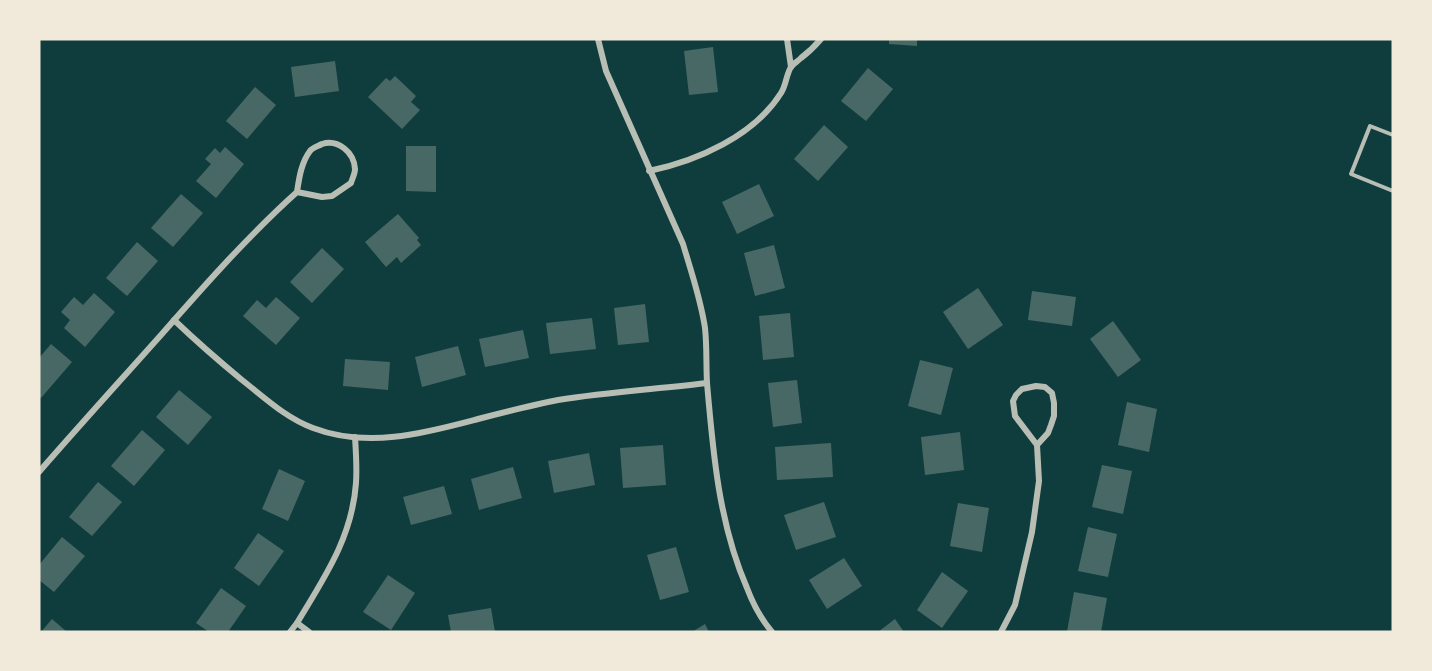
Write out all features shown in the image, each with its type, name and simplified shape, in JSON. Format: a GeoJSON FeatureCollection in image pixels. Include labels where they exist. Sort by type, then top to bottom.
{"type":"FeatureCollection","features":[{"type":"Feature","properties":{"kind":"street"},"geometry":{"type":"LineString","coordinates":[[598,39],[606,71],[683,244],[691,271],[705,327],[717,475],[727,532],[734,556],[754,604],[772,632]]}},
{"type":"Feature","properties":{"kind":"street"},"geometry":{"type":"LineString","coordinates":[[649,171],[672,166],[730,141],[762,117],[782,92],[791,67],[787,39]]}},
{"type":"Feature","properties":{"kind":"street"},"geometry":{"type":"LineString","coordinates":[[791,67],[814,48],[821,39]]}},
{"type":"Feature","properties":{"kind":"street"},"geometry":{"type":"LineString","coordinates":[[39,472],[215,274],[297,192],[301,169],[310,150],[326,143],[337,143],[345,148],[355,171],[351,183],[332,196],[322,197],[297,192]]}},
{"type":"Feature","properties":{"kind":"street"},"geometry":{"type":"LineString","coordinates":[[174,320],[226,367],[293,419],[314,429],[355,437],[397,437],[418,434],[559,400],[708,383]]}},
{"type":"Feature","properties":{"kind":"street"},"geometry":{"type":"LineString","coordinates":[[1001,632],[1015,605],[1032,532],[1039,481],[1037,445],[1019,423],[1013,408],[1013,401],[1022,389],[1036,386],[1045,387],[1052,393],[1054,403],[1054,416],[1048,433],[1037,445]]}},
{"type":"Feature","properties":{"kind":"street"},"geometry":{"type":"LineString","coordinates":[[290,632],[335,559],[344,539],[356,482],[355,437]]}},
{"type":"Feature","properties":{"kind":"street"},"geometry":{"type":"LineString","coordinates":[[297,623],[309,632]]}},
{"type":"Feature","properties":{"kind":"lane"},"geometry":{"type":"LineString","coordinates":[[1393,135],[1370,126],[1351,174],[1393,191]]}},
{"type":"Feature","properties":{"kind":"building"},"geometry":{"type":"Polygon","coordinates":[[[889,39],[917,39],[917,46],[889,44],[889,39]]]}},
{"type":"Feature","properties":{"kind":"building"},"geometry":{"type":"Polygon","coordinates":[[[713,47],[718,92],[689,95],[684,51],[713,47]]]}},
{"type":"Feature","properties":{"kind":"building"},"geometry":{"type":"Polygon","coordinates":[[[335,61],[339,91],[295,97],[291,67],[335,61]]]}},
{"type":"Feature","properties":{"kind":"building"},"geometry":{"type":"Polygon","coordinates":[[[868,68],[893,89],[866,121],[841,101],[868,68]]]}},
{"type":"Feature","properties":{"kind":"building"},"geometry":{"type":"Polygon","coordinates":[[[395,76],[416,96],[411,102],[420,110],[402,129],[368,97],[386,78],[390,81],[395,76]]]}},
{"type":"Feature","properties":{"kind":"building"},"geometry":{"type":"Polygon","coordinates":[[[255,87],[276,105],[247,139],[226,121],[255,87]]]}},
{"type":"Feature","properties":{"kind":"building"},"geometry":{"type":"Polygon","coordinates":[[[824,125],[848,147],[818,181],[794,159],[824,125]]]}},
{"type":"Feature","properties":{"kind":"building"},"geometry":{"type":"Polygon","coordinates":[[[406,146],[436,146],[436,192],[406,191],[406,146]]]}},
{"type":"Feature","properties":{"kind":"building"},"geometry":{"type":"Polygon","coordinates":[[[225,147],[244,164],[216,198],[196,181],[211,164],[205,159],[215,148],[220,153],[225,147]]]}},
{"type":"Feature","properties":{"kind":"building"},"geometry":{"type":"Polygon","coordinates":[[[759,184],[774,216],[737,234],[722,202],[759,184]]]}},
{"type":"Feature","properties":{"kind":"building"},"geometry":{"type":"Polygon","coordinates":[[[181,194],[203,213],[173,247],[151,228],[181,194]]]}},
{"type":"Feature","properties":{"kind":"building"},"geometry":{"type":"Polygon","coordinates":[[[398,214],[419,238],[417,240],[421,245],[401,263],[397,257],[386,267],[365,242],[398,214]]]}},
{"type":"Feature","properties":{"kind":"building"},"geometry":{"type":"Polygon","coordinates":[[[137,242],[158,261],[127,296],[106,278],[137,242]]]}},
{"type":"Feature","properties":{"kind":"building"},"geometry":{"type":"Polygon","coordinates":[[[774,245],[785,288],[755,296],[744,253],[774,245]]]}},
{"type":"Feature","properties":{"kind":"building"},"geometry":{"type":"Polygon","coordinates":[[[322,248],[344,269],[312,303],[290,282],[322,248]]]}},
{"type":"Feature","properties":{"kind":"building"},"geometry":{"type":"Polygon","coordinates":[[[978,288],[1003,325],[968,349],[943,312],[978,288]]]}},
{"type":"Feature","properties":{"kind":"building"},"geometry":{"type":"Polygon","coordinates":[[[1032,291],[1076,297],[1072,326],[1028,320],[1032,291]]]}},
{"type":"Feature","properties":{"kind":"building"},"geometry":{"type":"Polygon","coordinates":[[[94,293],[115,312],[85,347],[64,328],[70,320],[61,312],[74,297],[83,305],[94,293]]]}},
{"type":"Feature","properties":{"kind":"building"},"geometry":{"type":"Polygon","coordinates":[[[276,297],[300,318],[276,345],[243,316],[257,300],[266,308],[276,297]]]}},
{"type":"Feature","properties":{"kind":"building"},"geometry":{"type":"Polygon","coordinates":[[[645,304],[649,342],[618,345],[614,308],[645,304]]]}},
{"type":"Feature","properties":{"kind":"building"},"geometry":{"type":"Polygon","coordinates":[[[790,313],[794,357],[763,360],[759,316],[790,313]]]}},
{"type":"Feature","properties":{"kind":"building"},"geometry":{"type":"Polygon","coordinates":[[[592,318],[596,349],[550,354],[546,323],[592,318]]]}},
{"type":"Feature","properties":{"kind":"building"},"geometry":{"type":"Polygon","coordinates":[[[1113,321],[1141,360],[1118,377],[1090,339],[1113,321]]]}},
{"type":"Feature","properties":{"kind":"building"},"geometry":{"type":"Polygon","coordinates":[[[523,330],[529,358],[485,367],[479,339],[523,330]]]}},
{"type":"Feature","properties":{"kind":"building"},"geometry":{"type":"Polygon","coordinates":[[[51,344],[72,362],[41,398],[39,396],[39,358],[51,344]]]}},
{"type":"Feature","properties":{"kind":"building"},"geometry":{"type":"Polygon","coordinates":[[[458,346],[466,375],[422,387],[415,357],[458,346]]]}},
{"type":"Feature","properties":{"kind":"building"},"geometry":{"type":"Polygon","coordinates":[[[345,359],[390,362],[388,390],[343,386],[345,359]]]}},
{"type":"Feature","properties":{"kind":"building"},"geometry":{"type":"Polygon","coordinates":[[[920,360],[953,368],[941,415],[908,406],[920,360]]]}},
{"type":"Feature","properties":{"kind":"building"},"geometry":{"type":"Polygon","coordinates":[[[797,380],[802,423],[773,427],[768,383],[797,380]]]}},
{"type":"Feature","properties":{"kind":"building"},"geometry":{"type":"Polygon","coordinates":[[[179,390],[212,417],[188,445],[156,417],[179,390]]]}},
{"type":"Feature","properties":{"kind":"building"},"geometry":{"type":"Polygon","coordinates":[[[1127,402],[1157,409],[1149,452],[1118,445],[1127,402]]]}},
{"type":"Feature","properties":{"kind":"building"},"geometry":{"type":"Polygon","coordinates":[[[142,430],[165,450],[134,486],[111,466],[142,430]]]}},
{"type":"Feature","properties":{"kind":"building"},"geometry":{"type":"Polygon","coordinates":[[[960,432],[964,470],[925,475],[921,437],[960,432]]]}},
{"type":"Feature","properties":{"kind":"building"},"geometry":{"type":"Polygon","coordinates":[[[831,443],[833,477],[777,480],[775,447],[831,443]]]}},
{"type":"Feature","properties":{"kind":"building"},"geometry":{"type":"Polygon","coordinates":[[[663,445],[666,485],[623,488],[620,448],[663,445]]]}},
{"type":"Feature","properties":{"kind":"building"},"geometry":{"type":"Polygon","coordinates":[[[589,453],[595,485],[554,493],[548,461],[589,453]]]}},
{"type":"Feature","properties":{"kind":"building"},"geometry":{"type":"Polygon","coordinates":[[[1102,465],[1132,471],[1123,514],[1092,507],[1102,465]]]}},
{"type":"Feature","properties":{"kind":"building"},"geometry":{"type":"Polygon","coordinates":[[[513,467],[522,498],[479,510],[471,479],[513,467]]]}},
{"type":"Feature","properties":{"kind":"building"},"geometry":{"type":"Polygon","coordinates":[[[279,469],[305,481],[288,521],[262,509],[279,469]]]}},
{"type":"Feature","properties":{"kind":"building"},"geometry":{"type":"Polygon","coordinates":[[[98,482],[122,502],[92,536],[69,517],[98,482]]]}},
{"type":"Feature","properties":{"kind":"building"},"geometry":{"type":"Polygon","coordinates":[[[444,486],[452,514],[411,525],[403,497],[444,486]]]}},
{"type":"Feature","properties":{"kind":"building"},"geometry":{"type":"Polygon","coordinates":[[[824,502],[836,537],[796,550],[784,515],[824,502]]]}},
{"type":"Feature","properties":{"kind":"building"},"geometry":{"type":"Polygon","coordinates":[[[958,503],[989,508],[982,552],[950,546],[958,503]]]}},
{"type":"Feature","properties":{"kind":"building"},"geometry":{"type":"Polygon","coordinates":[[[1088,527],[1117,534],[1108,577],[1078,571],[1088,527]]]}},
{"type":"Feature","properties":{"kind":"building"},"geometry":{"type":"Polygon","coordinates":[[[258,533],[284,551],[259,586],[234,568],[258,533]]]}},
{"type":"Feature","properties":{"kind":"building"},"geometry":{"type":"Polygon","coordinates":[[[62,537],[85,556],[54,592],[39,580],[39,565],[62,537]]]}},
{"type":"Feature","properties":{"kind":"building"},"geometry":{"type":"Polygon","coordinates":[[[676,547],[689,592],[660,600],[647,555],[676,547]]]}},
{"type":"Feature","properties":{"kind":"building"},"geometry":{"type":"Polygon","coordinates":[[[844,558],[862,586],[827,609],[809,580],[844,558]]]}},
{"type":"Feature","properties":{"kind":"building"},"geometry":{"type":"Polygon","coordinates":[[[942,572],[968,591],[942,628],[917,610],[942,572]]]}},
{"type":"Feature","properties":{"kind":"building"},"geometry":{"type":"Polygon","coordinates":[[[388,575],[415,593],[391,630],[363,612],[388,575]]]}},
{"type":"Feature","properties":{"kind":"building"},"geometry":{"type":"Polygon","coordinates":[[[221,588],[246,606],[228,632],[209,632],[196,623],[221,588]]]}},
{"type":"Feature","properties":{"kind":"building"},"geometry":{"type":"Polygon","coordinates":[[[1074,592],[1107,598],[1101,632],[1067,632],[1074,592]]]}},
{"type":"Feature","properties":{"kind":"building"},"geometry":{"type":"Polygon","coordinates":[[[491,608],[495,632],[451,632],[448,615],[491,608]]]}},
{"type":"Feature","properties":{"kind":"building"},"geometry":{"type":"Polygon","coordinates":[[[52,619],[67,632],[41,632],[52,619]]]}},
{"type":"Feature","properties":{"kind":"building"},"geometry":{"type":"Polygon","coordinates":[[[895,619],[904,632],[878,632],[895,619]]]}},
{"type":"Feature","properties":{"kind":"building"},"geometry":{"type":"Polygon","coordinates":[[[705,624],[709,632],[692,632],[705,624]]]}}]}
